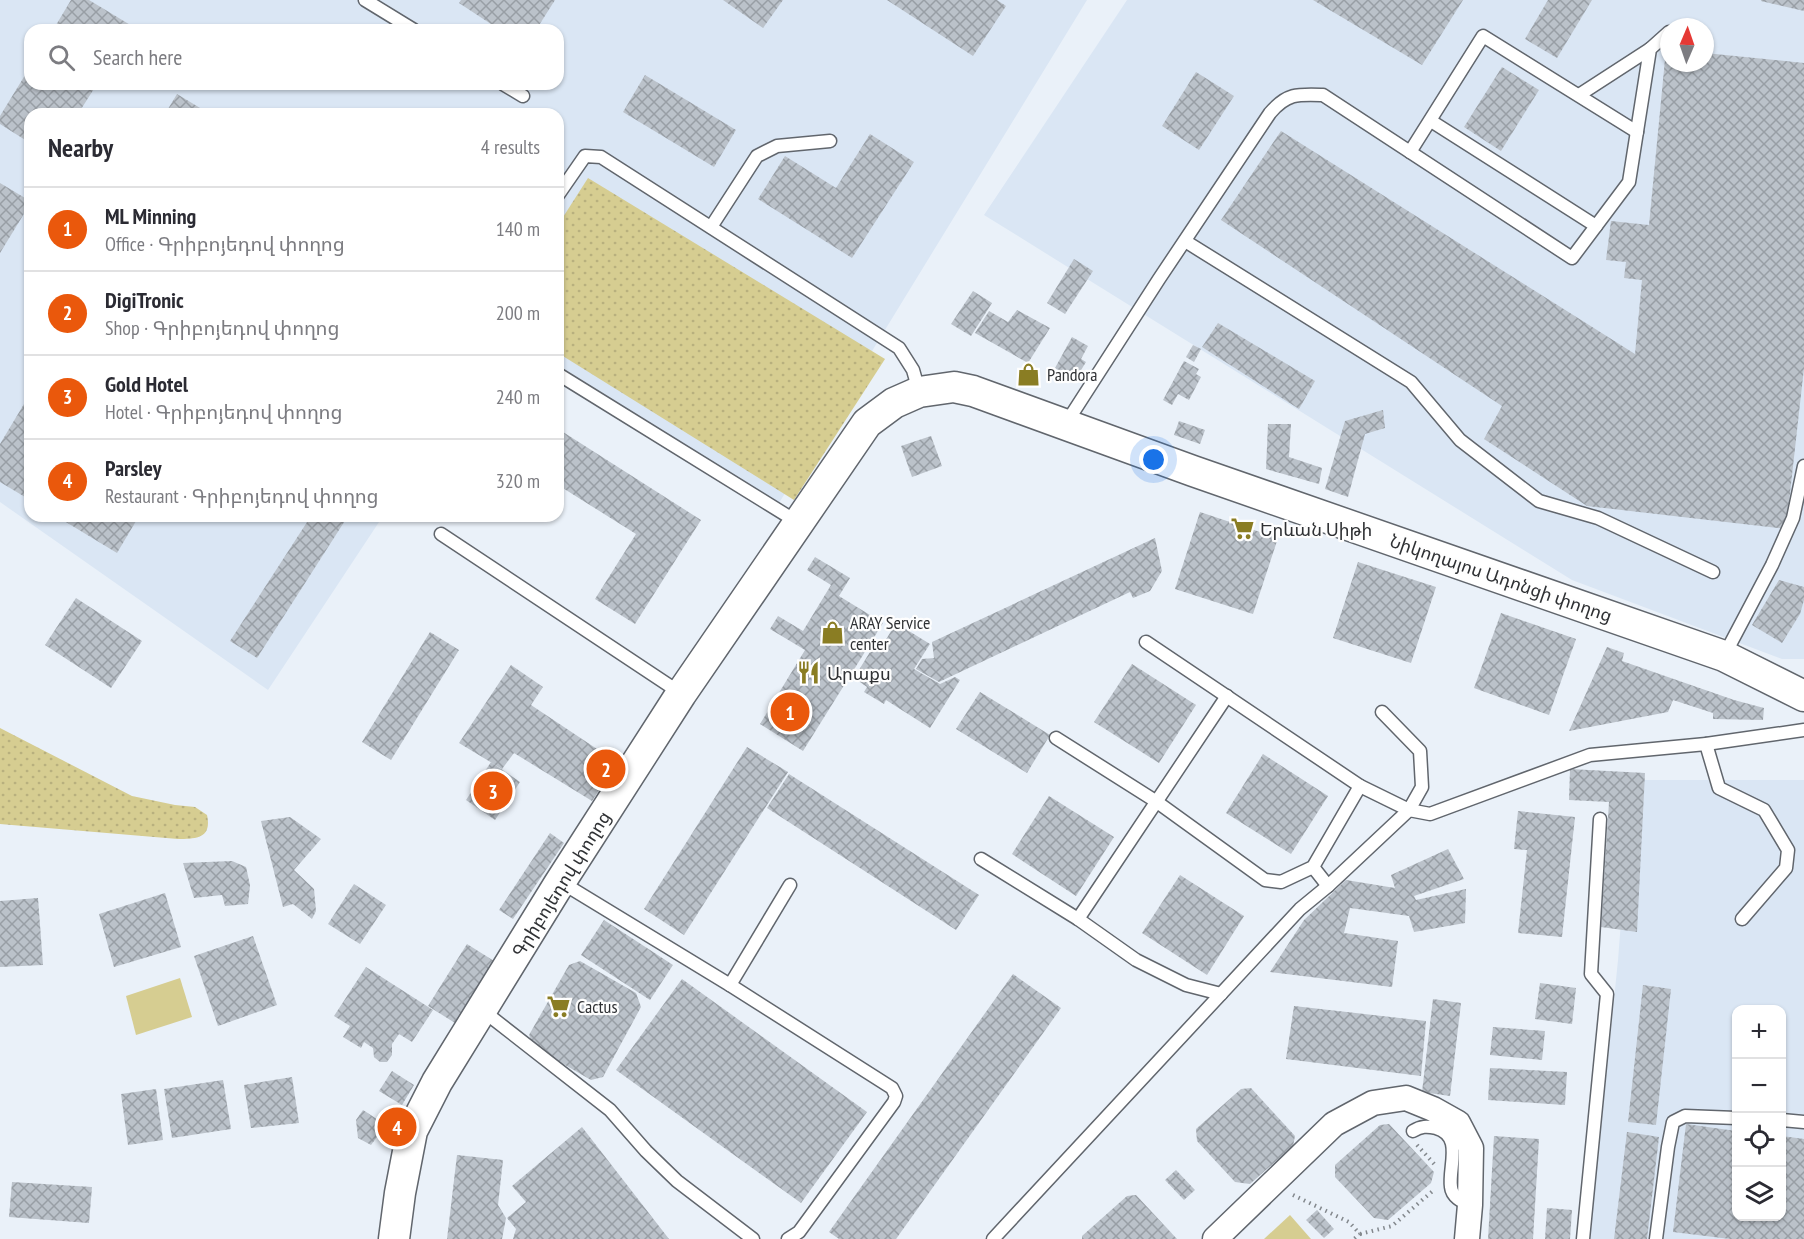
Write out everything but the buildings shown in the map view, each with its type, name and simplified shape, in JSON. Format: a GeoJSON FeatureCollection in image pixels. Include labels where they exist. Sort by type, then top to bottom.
{"type":"FeatureCollection","features":[{"type":"Feature","properties":{"kind":"street","name":"Նիկողայոս Ադոնցի փողոց"},"geometry":{"type":"LineString","coordinates":[[921,397],[962,399],[1062,430],[1718,665],[1804,707]]}},
{"type":"Feature","properties":{"kind":"street","name":"Գրիբոյեդով փողոց"},"geometry":{"type":"LineString","coordinates":[[394,1239],[412,1131],[437,1082],[559,884],[804,525],[871,436],[888,420],[921,397]]}},
{"type":"Feature","properties":{"kind":"street","name":"Նիկողայոս Ադոնցի փողոց"},"geometry":{"type":"LineString","coordinates":[[1191,476],[1724,656],[1804,696]]}},
{"type":"Feature","properties":{"kind":"street","name":"Գրիբոյեդով փողոց"},"geometry":{"type":"LineString","coordinates":[[405,1239],[423,1132],[445,1086],[491,1017],[685,697]]}},
{"type":"Feature","properties":{"kind":"street"},"geometry":{"type":"LineString","coordinates":[[1215,1239],[1334,1124],[1373,1103],[1406,1098],[1434,1109],[1458,1123],[1471,1148],[1467,1239]]}},
{"type":"Feature","properties":{"kind":"lane"},"geometry":{"type":"LineString","coordinates":[[365,0],[404,24]]}},
{"type":"Feature","properties":{"kind":"lane"},"geometry":{"type":"LineString","coordinates":[[1410,152],[1484,36],[1637,132]]}},
{"type":"Feature","properties":{"kind":"lane"},"geometry":{"type":"LineString","coordinates":[[1579,95],[1660,40]]}},
{"type":"Feature","properties":{"kind":"lane"},"geometry":{"type":"LineString","coordinates":[[1062,430],[1159,279],[1281,100],[1304,94],[1323,95],[1572,258],[1629,182],[1650,49]]}},
{"type":"Feature","properties":{"kind":"lane"},"geometry":{"type":"LineString","coordinates":[[512,90],[522,96]]}},
{"type":"Feature","properties":{"kind":"lane"},"geometry":{"type":"LineString","coordinates":[[1431,121],[1596,226]]}},
{"type":"Feature","properties":{"kind":"lane"},"geometry":{"type":"LineString","coordinates":[[711,227],[757,156],[777,146],[830,141]]}},
{"type":"Feature","properties":{"kind":"lane"},"geometry":{"type":"LineString","coordinates":[[564,186],[585,156],[601,157],[899,348],[914,370],[921,397]]}},
{"type":"Feature","properties":{"kind":"lane"},"geometry":{"type":"LineString","coordinates":[[1185,241],[1411,382],[1460,440],[1539,501],[1598,518],[1713,572]]}},
{"type":"Feature","properties":{"kind":"lane"},"geometry":{"type":"LineString","coordinates":[[564,378],[778,512],[804,525]]}},
{"type":"Feature","properties":{"kind":"lane"},"geometry":{"type":"LineString","coordinates":[[1724,656],[1772,565],[1792,518],[1804,466]]}},
{"type":"Feature","properties":{"kind":"lane"},"geometry":{"type":"LineString","coordinates":[[441,534],[685,697]]}},
{"type":"Feature","properties":{"kind":"lane"},"geometry":{"type":"LineString","coordinates":[[1146,642],[1360,786],[1409,810],[1430,814],[1590,755],[1706,744],[1804,730]]}},
{"type":"Feature","properties":{"kind":"lane"},"geometry":{"type":"LineString","coordinates":[[1078,920],[1227,696]]}},
{"type":"Feature","properties":{"kind":"lane"},"geometry":{"type":"LineString","coordinates":[[993,1239],[1300,909],[1409,810],[1422,787],[1420,751],[1382,712]]}},
{"type":"Feature","properties":{"kind":"lane"},"geometry":{"type":"LineString","coordinates":[[1056,738],[1157,802],[1265,880],[1281,882],[1313,867],[1360,786]]}},
{"type":"Feature","properties":{"kind":"lane"},"geometry":{"type":"LineString","coordinates":[[1706,744],[1719,788],[1764,810],[1788,850],[1786,868],[1742,919]]}},
{"type":"Feature","properties":{"kind":"lane"},"geometry":{"type":"LineString","coordinates":[[1583,1239],[1607,994],[1591,974],[1600,819]]}},
{"type":"Feature","properties":{"kind":"lane"},"geometry":{"type":"LineString","coordinates":[[981,859],[1078,920],[1136,960],[1186,985],[1221,994]]}},
{"type":"Feature","properties":{"kind":"lane"},"geometry":{"type":"LineString","coordinates":[[1313,867],[1328,886]]}},
{"type":"Feature","properties":{"kind":"lane"},"geometry":{"type":"LineString","coordinates":[[730,985],[789,885]]}},
{"type":"Feature","properties":{"kind":"lane"},"geometry":{"type":"LineString","coordinates":[[569,887],[730,985],[892,1088],[896,1096],[894,1102],[800,1232],[788,1239]]}},
{"type":"Feature","properties":{"kind":"lane"},"geometry":{"type":"LineString","coordinates":[[491,1017],[610,1110],[646,1151],[677,1181],[753,1239]]}},
{"type":"Feature","properties":{"kind":"lane"},"geometry":{"type":"LineString","coordinates":[[1656,1239],[1673,1122],[1685,1116],[1732,1118]]}},
{"type":"Feature","properties":{"kind":"lane"},"geometry":{"type":"LineString","coordinates":[[1786,1120],[1804,1122]]}},
{"type":"Feature","properties":{"kind":"lane"},"geometry":{"type":"LineString","coordinates":[[1414,1137],[1427,1126],[1440,1130],[1451,1140],[1453,1154],[1451,1188],[1457,1200],[1470,1205]]}},
{"type":"Feature","properties":{"kind":"path"},"geometry":{"type":"LineString","coordinates":[[1414,1137],[1438,1168]]}},
{"type":"Feature","properties":{"kind":"path"},"geometry":{"type":"LineString","coordinates":[[1354,1239],[1360,1233],[1392,1226],[1437,1187]]}},
{"type":"Feature","properties":{"kind":"path"},"geometry":{"type":"LineString","coordinates":[[1285,1202],[1301,1188]]}},
{"type":"Feature","properties":{"kind":"path"},"geometry":{"type":"LineString","coordinates":[[1293,1195],[1349,1222],[1360,1233]]}},
{"type":"Feature","properties":{"kind":"shaded area"},"geometry":{"type":"Polygon","coordinates":[[[0,0],[1087,0],[779,503],[564,369],[564,108],[24,108],[24,519],[0,502],[0,0]]]}},
{"type":"Feature","properties":{"kind":"shaded area"},"geometry":{"type":"Polygon","coordinates":[[[1127,0],[1804,0],[1804,659],[1782,659],[1572,580],[984,215],[1127,0]]]}},
{"type":"Feature","properties":{"kind":"shaded area"},"geometry":{"type":"Polygon","coordinates":[[[588,178],[885,359],[794,500],[564,357],[564,216],[588,178]]]}},
{"type":"Feature","properties":{"kind":"shaded area"},"geometry":{"type":"Polygon","coordinates":[[[29,522],[379,522],[268,690],[29,522]]]}},
{"type":"Feature","properties":{"kind":"shaded area"},"geometry":{"type":"Polygon","coordinates":[[[0,728],[132,796],[195,807],[207,815],[208,823],[205,833],[202,836],[178,839],[0,824],[0,728]]]}},
{"type":"Feature","properties":{"kind":"shaded area"},"geometry":{"type":"Polygon","coordinates":[[[1632,780],[1804,780],[1804,1239],[1590,1239],[1618,960],[1632,780]]]}},
{"type":"Feature","properties":{"kind":"shaded area"},"geometry":{"type":"Polygon","coordinates":[[[180,978],[192,1017],[136,1035],[126,996],[180,978]]]}},
{"type":"Feature","properties":{"kind":"shaded area"},"geometry":{"type":"Polygon","coordinates":[[[1290,1215],[1311,1239],[1264,1239],[1290,1215]]]}},
{"type":"Feature","properties":{"kind":"place","name":"Pandora"},"geometry":{"type":"Point","coordinates":[1029,374]}},
{"type":"Feature","properties":{"kind":"place","name":"Երևան Սիթի"},"geometry":{"type":"Point","coordinates":[1242,529]}},
{"type":"Feature","properties":{"kind":"place","name":"ARAY Service center"},"geometry":{"type":"Point","coordinates":[832,632]}},
{"type":"Feature","properties":{"kind":"place","name":"Արաքս"},"geometry":{"type":"Point","coordinates":[809,673]}},
{"type":"Feature","properties":{"kind":"place","name":"ML Minning"},"geometry":{"type":"Point","coordinates":[790,712]}},
{"type":"Feature","properties":{"kind":"place","name":"DigiTronic"},"geometry":{"type":"Point","coordinates":[606,769]}},
{"type":"Feature","properties":{"kind":"place","name":"Gold Hotel"},"geometry":{"type":"Point","coordinates":[493,791]}},
{"type":"Feature","properties":{"kind":"place","name":"Cactus"},"geometry":{"type":"Point","coordinates":[559,1006]}},
{"type":"Feature","properties":{"kind":"place","name":"Parsley"},"geometry":{"type":"Point","coordinates":[397,1127]}}]}
